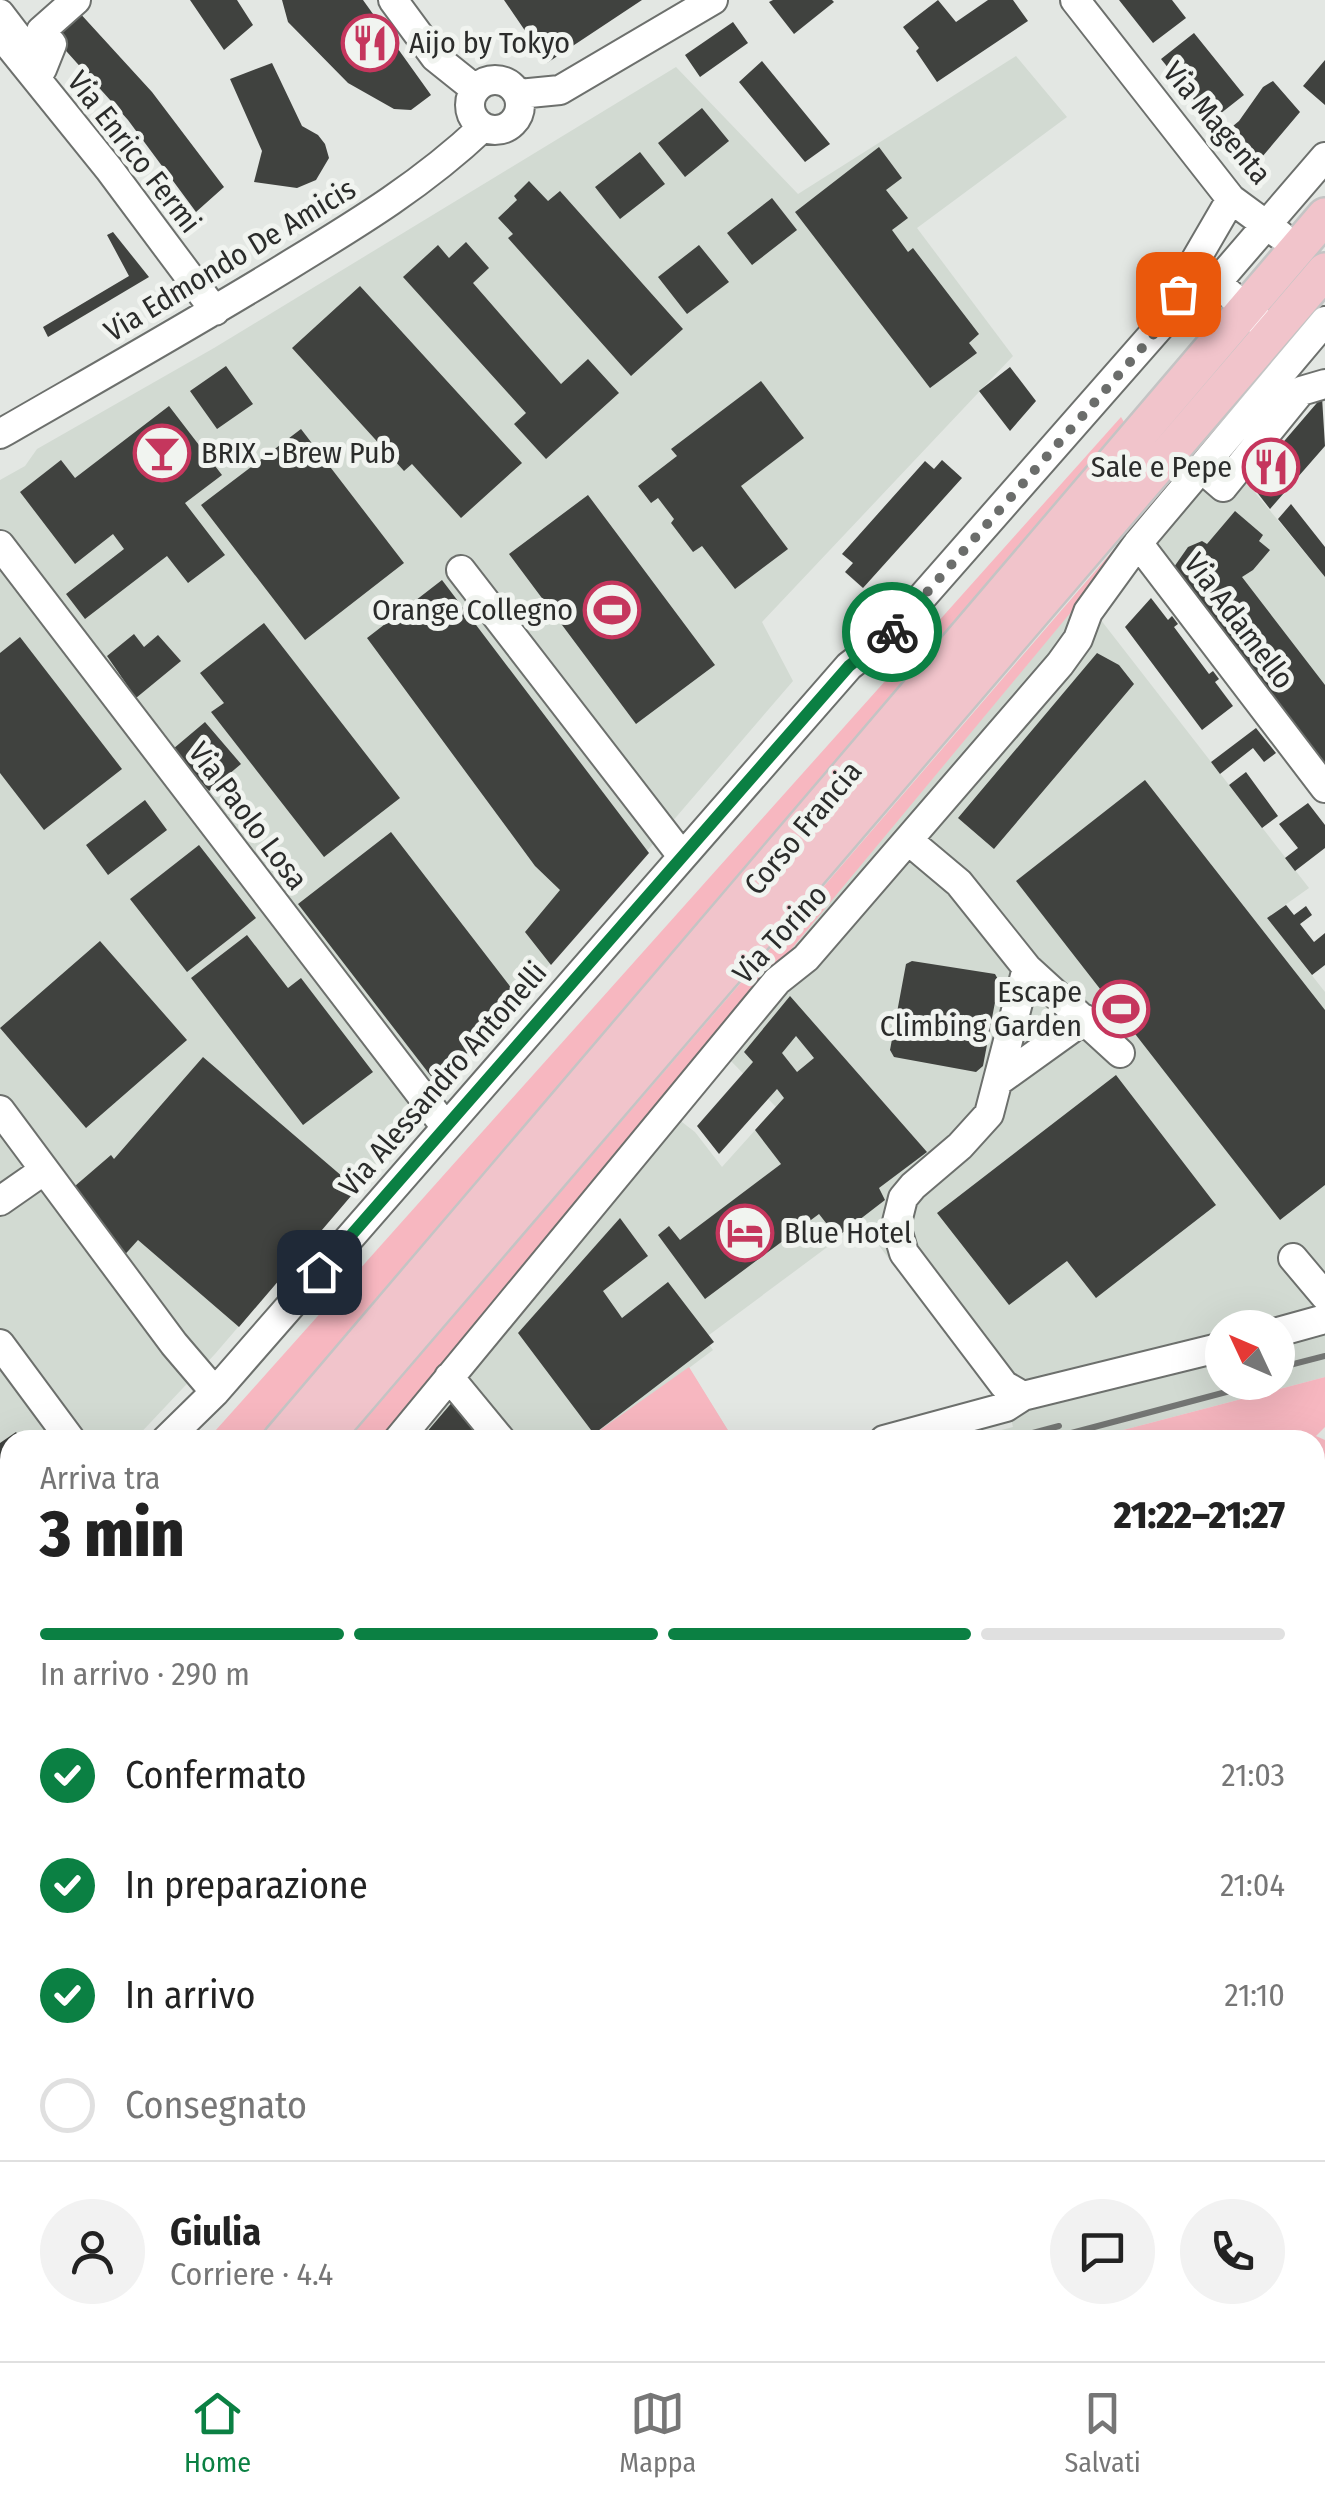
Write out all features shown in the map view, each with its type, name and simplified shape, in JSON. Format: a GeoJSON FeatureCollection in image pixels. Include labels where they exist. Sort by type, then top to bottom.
{"type":"FeatureCollection","features":[{"type":"Feature","properties":{"kind":"main road","name":"Corso Francia"},"geometry":{"type":"LineString","coordinates":[[291,1430],[1325,216]]}},
{"type":"Feature","properties":{"kind":"main road","name":"Corso Francia"},"geometry":{"type":"LineString","coordinates":[[331,1430],[1285,343],[1324,272]]}},
{"type":"Feature","properties":{"kind":"street"},"geometry":{"type":"LineString","coordinates":[[0,14],[42,69],[52,44],[41,31],[76,0]]}},
{"type":"Feature","properties":{"kind":"street"},"geometry":{"type":"LineString","coordinates":[[393,0],[435,57],[475,89]]}},
{"type":"Feature","properties":{"kind":"street"},"geometry":{"type":"LineString","coordinates":[[518,94],[560,90],[713,0]]}},
{"type":"Feature","properties":{"kind":"street","name":"Via Magenta"},"geometry":{"type":"LineString","coordinates":[[1075,0],[1231,199],[1268,224],[1324,272]]}},
{"type":"Feature","properties":{"kind":"street","name":"Via Enrico Fermi"},"geometry":{"type":"LineString","coordinates":[[0,34],[110,169],[215,311]]}},
{"type":"Feature","properties":{"kind":"street"},"geometry":{"type":"LineString","coordinates":[[487,80],[502,80],[518,94],[520,108],[515,120],[497,130],[483,127],[470,110],[475,89],[487,80]]}},
{"type":"Feature","properties":{"kind":"street","name":"Via Edmondo De Amicis"},"geometry":{"type":"LineString","coordinates":[[0,434],[215,311],[440,168],[483,127]]}},
{"type":"Feature","properties":{"kind":"street"},"geometry":{"type":"LineString","coordinates":[[1217,283],[1325,158]]}},
{"type":"Feature","properties":{"kind":"street","name":"Via Alessandro Antonelli"},"geometry":{"type":"LineString","coordinates":[[176,1430],[214,1392],[849,666],[888,636],[1169,316],[1181,285],[1231,199]]}},
{"type":"Feature","properties":{"kind":"street"},"geometry":{"type":"LineString","coordinates":[[1196,264],[1325,381]]}},
{"type":"Feature","properties":{"kind":"street","name":"Via Alessandro Antonelli"},"geometry":{"type":"LineString","coordinates":[[1169,316],[1194,307],[1217,283]]}},
{"type":"Feature","properties":{"kind":"street","name":"Corso Francia"},"geometry":{"type":"LineString","coordinates":[[1285,343],[1325,321]]}},
{"type":"Feature","properties":{"kind":"street","name":"Via Torino"},"geometry":{"type":"LineString","coordinates":[[1212,478],[1285,343]]}},
{"type":"Feature","properties":{"kind":"street","name":"Via Torino"},"geometry":{"type":"LineString","coordinates":[[406,1430],[777,981],[806,958],[1060,664],[1078,639],[1088,612],[1138,543],[1301,391],[1325,381]]}},
{"type":"Feature","properties":{"kind":"street","name":"Via Adamello"},"geometry":{"type":"LineString","coordinates":[[1138,543],[1325,788]]}},
{"type":"Feature","properties":{"kind":"street","name":"Via Paolo Losa"},"geometry":{"type":"LineString","coordinates":[[0,546],[445,1126]]}},
{"type":"Feature","properties":{"kind":"street"},"geometry":{"type":"LineString","coordinates":[[461,570],[682,856]]}},
{"type":"Feature","properties":{"kind":"street"},"geometry":{"type":"LineString","coordinates":[[909,841],[958,882],[1026,968],[1120,1053]]}},
{"type":"Feature","properties":{"kind":"street"},"geometry":{"type":"LineString","coordinates":[[1023,1396],[1004,1385],[904,1252],[896,1226],[898,1211],[913,1186],[960,1146],[989,1114],[1026,968]]}},
{"type":"Feature","properties":{"kind":"street"},"geometry":{"type":"LineString","coordinates":[[1000,1080],[1085,1019]]}},
{"type":"Feature","properties":{"kind":"street"},"geometry":{"type":"LineString","coordinates":[[0,1110],[214,1392]]}},
{"type":"Feature","properties":{"kind":"street"},"geometry":{"type":"LineString","coordinates":[[0,1201],[44,1171]]}},
{"type":"Feature","properties":{"kind":"street"},"geometry":{"type":"LineString","coordinates":[[1293,1258],[1325,1296]]}},
{"type":"Feature","properties":{"kind":"street"},"geometry":{"type":"LineString","coordinates":[[1295,1327],[1325,1318]]}},
{"type":"Feature","properties":{"kind":"street"},"geometry":{"type":"LineString","coordinates":[[0,1344],[64,1430]]}},
{"type":"Feature","properties":{"kind":"street"},"geometry":{"type":"LineString","coordinates":[[921,1430],[1006,1407],[1023,1396],[1205,1351]]}},
{"type":"Feature","properties":{"kind":"street"},"geometry":{"type":"LineString","coordinates":[[449,1377],[493,1430]]}},
{"type":"Feature","properties":{"kind":"shaded area"},"geometry":{"type":"Polygon","coordinates":[[[1016,56],[1067,117],[917,228],[1013,356],[762,622],[793,681],[215,1354],[143,1430],[0,1430],[0,480],[25,466],[37,449],[214,348],[676,67],[798,194],[1016,56]]]}},
{"type":"Feature","properties":{"kind":"shaded area"},"geometry":{"type":"Polygon","coordinates":[[[1121,417],[1127,427],[271,1430],[216,1430],[1121,417]]]}},
{"type":"Feature","properties":{"kind":"shaded area"},"geometry":{"type":"Polygon","coordinates":[[[1199,425],[1325,577],[1325,777],[1135,534],[1152,508],[1147,511],[1162,466],[1199,425]]]}},
{"type":"Feature","properties":{"kind":"shaded area"},"geometry":{"type":"Polygon","coordinates":[[[1155,506],[1130,541],[392,1430],[356,1430],[1155,506]]]}},
{"type":"Feature","properties":{"kind":"shaded area"},"geometry":{"type":"Polygon","coordinates":[[[1083,597],[1309,888],[1267,918],[1325,992],[1325,1377],[1295,1385],[1295,1310],[1205,1310],[1205,1400],[1237,1400],[1123,1430],[1001,1430],[1013,1427],[1011,1419],[861,1222],[705,1338],[713,1350],[689,1368],[728,1430],[392,1430],[661,1106],[695,1132],[722,1167],[776,1107],[728,1058],[718,1037],[1083,597]]]}},
{"type":"Feature","properties":{"kind":"shaded area"},"geometry":{"type":"Polygon","coordinates":[[[689,1367],[728,1430],[600,1430],[689,1367]]]}},
{"type":"Feature","properties":{"kind":"shaded area"},"geometry":{"type":"Polygon","coordinates":[[[1325,1377],[1322,1430],[1123,1430],[1237,1400],[1295,1400],[1295,1385],[1325,1377]]]}},
{"type":"Feature","properties":{"kind":"building"},"geometry":{"type":"Polygon","coordinates":[[[190,0],[237,0],[253,25],[224,50],[190,0]]]}},
{"type":"Feature","properties":{"kind":"building"},"geometry":{"type":"Polygon","coordinates":[[[282,0],[363,0],[431,95],[411,110],[394,109],[348,83],[288,22],[282,0]]]}},
{"type":"Feature","properties":{"kind":"building"},"geometry":{"type":"Polygon","coordinates":[[[504,0],[642,0],[547,63],[504,0]]]}},
{"type":"Feature","properties":{"kind":"building"},"geometry":{"type":"Polygon","coordinates":[[[938,0],[956,22],[988,0],[1013,0],[1028,21],[937,82],[903,27],[938,0]]]}},
{"type":"Feature","properties":{"kind":"building"},"geometry":{"type":"Polygon","coordinates":[[[1119,0],[1172,0],[1186,18],[1153,43],[1119,0]]]}},
{"type":"Feature","properties":{"kind":"building"},"geometry":{"type":"Polygon","coordinates":[[[769,2],[834,2],[794,34],[769,2]]]}},
{"type":"Feature","properties":{"kind":"building"},"geometry":{"type":"Polygon","coordinates":[[[77,10],[152,92],[224,187],[196,212],[128,120],[50,33],[77,10]]]}},
{"type":"Feature","properties":{"kind":"building"},"geometry":{"type":"Polygon","coordinates":[[[733,22],[748,43],[700,77],[685,55],[733,22]]]}},
{"type":"Feature","properties":{"kind":"building"},"geometry":{"type":"Polygon","coordinates":[[[1194,33],[1244,95],[1211,121],[1161,59],[1194,33]]]}},
{"type":"Feature","properties":{"kind":"building"},"geometry":{"type":"Polygon","coordinates":[[[1325,60],[1325,105],[1303,86],[1325,60]]]}},
{"type":"Feature","properties":{"kind":"building"},"geometry":{"type":"Polygon","coordinates":[[[762,61],[830,144],[805,162],[739,82],[762,61]]]}},
{"type":"Feature","properties":{"kind":"building"},"geometry":{"type":"Polygon","coordinates":[[[272,63],[302,126],[318,135],[329,158],[316,180],[297,188],[254,182],[262,151],[230,79],[272,63]]]}},
{"type":"Feature","properties":{"kind":"building"},"geometry":{"type":"Polygon","coordinates":[[[1273,81],[1300,112],[1251,170],[1221,136],[1239,121],[1263,87],[1273,81]]]}},
{"type":"Feature","properties":{"kind":"building"},"geometry":{"type":"Polygon","coordinates":[[[702,108],[729,141],[685,177],[658,143],[702,108]]]}},
{"type":"Feature","properties":{"kind":"building"},"geometry":{"type":"Polygon","coordinates":[[[879,147],[902,178],[886,190],[908,218],[892,230],[908,252],[913,248],[979,334],[969,343],[977,353],[930,388],[795,212],[879,147]]]}},
{"type":"Feature","properties":{"kind":"building"},"geometry":{"type":"Polygon","coordinates":[[[640,152],[665,184],[620,219],[595,187],[640,152]]]}},
{"type":"Feature","properties":{"kind":"building"},"geometry":{"type":"Polygon","coordinates":[[[529,181],[548,201],[560,191],[683,329],[631,376],[508,238],[513,234],[498,218],[517,200],[514,196],[529,181]]]}},
{"type":"Feature","properties":{"kind":"building"},"geometry":{"type":"Polygon","coordinates":[[[772,198],[797,230],[752,265],[727,233],[772,198]]]}},
{"type":"Feature","properties":{"kind":"building"},"geometry":{"type":"Polygon","coordinates":[[[113,232],[149,277],[48,337],[43,327],[129,276],[107,235],[113,232]]]}},
{"type":"Feature","properties":{"kind":"building"},"geometry":{"type":"Polygon","coordinates":[[[466,242],[489,268],[473,283],[561,384],[588,359],[619,393],[546,459],[514,424],[526,413],[403,277],[438,245],[449,258],[466,242]]]}},
{"type":"Feature","properties":{"kind":"building"},"geometry":{"type":"Polygon","coordinates":[[[699,245],[729,282],[687,314],[658,277],[699,245]]]}},
{"type":"Feature","properties":{"kind":"building"},"geometry":{"type":"Polygon","coordinates":[[[360,286],[522,463],[461,518],[412,464],[404,471],[292,348],[360,286]]]}},
{"type":"Feature","properties":{"kind":"building"},"geometry":{"type":"Polygon","coordinates":[[[226,366],[253,404],[217,429],[190,391],[226,366]]]}},
{"type":"Feature","properties":{"kind":"building"},"geometry":{"type":"Polygon","coordinates":[[[1010,367],[1036,401],[1010,431],[979,391],[1010,367]]]}},
{"type":"Feature","properties":{"kind":"building"},"geometry":{"type":"Polygon","coordinates":[[[761,381],[804,438],[741,486],[788,549],[735,589],[702,546],[693,552],[658,498],[651,503],[638,486],[677,456],[671,449],[761,381]]]}},
{"type":"Feature","properties":{"kind":"building"},"geometry":{"type":"Polygon","coordinates":[[[1322,397],[1325,446],[1270,509],[1249,482],[1322,397]]]}},
{"type":"Feature","properties":{"kind":"building"},"geometry":{"type":"Polygon","coordinates":[[[169,406],[222,475],[185,503],[225,555],[188,583],[167,556],[85,619],[66,594],[124,549],[113,534],[75,564],[20,492],[61,460],[75,478],[169,406]]]}},
{"type":"Feature","properties":{"kind":"building"},"geometry":{"type":"Polygon","coordinates":[[[301,429],[404,563],[305,640],[201,505],[301,429]]]}},
{"type":"Feature","properties":{"kind":"building"},"geometry":{"type":"Polygon","coordinates":[[[942,460],[962,478],[863,588],[845,572],[853,563],[842,554],[925,461],[934,469],[942,460]]]}},
{"type":"Feature","properties":{"kind":"building","name":"Orange Collegno"},"geometry":{"type":"Polygon","coordinates":[[[588,495],[715,665],[636,724],[509,554],[588,495]]]}},
{"type":"Feature","properties":{"kind":"building"},"geometry":{"type":"Polygon","coordinates":[[[1291,504],[1325,547],[1325,577],[1278,519],[1291,504]]]}},
{"type":"Feature","properties":{"kind":"building"},"geometry":{"type":"Polygon","coordinates":[[[1235,511],[1263,535],[1259,541],[1270,550],[1242,577],[1325,685],[1325,768],[1174,567],[1188,547],[1202,541],[1207,544],[1235,511]]]}},
{"type":"Feature","properties":{"kind":"building"},"geometry":{"type":"Polygon","coordinates":[[[442,580],[649,853],[551,965],[525,932],[560,890],[535,866],[367,638],[442,580]]]}},
{"type":"Feature","properties":{"kind":"building"},"geometry":{"type":"Polygon","coordinates":[[[1151,598],[1168,620],[1172,616],[1178,624],[1174,627],[1209,674],[1213,671],[1219,679],[1215,682],[1233,706],[1202,730],[1125,627],[1151,598]]]}},
{"type":"Feature","properties":{"kind":"building"},"geometry":{"type":"Polygon","coordinates":[[[264,623],[400,798],[324,857],[211,712],[224,703],[200,673],[264,623]]]}},
{"type":"Feature","properties":{"kind":"building"},"geometry":{"type":"Polygon","coordinates":[[[134,634],[144,647],[158,635],[181,661],[136,698],[107,656],[134,634]]]}},
{"type":"Feature","properties":{"kind":"building"},"geometry":{"type":"Polygon","coordinates":[[[20,637],[122,769],[44,830],[0,773],[0,653],[20,637]]]}},
{"type":"Feature","properties":{"kind":"building"},"geometry":{"type":"Polygon","coordinates":[[[1097,653],[1119,665],[1134,684],[994,849],[958,818],[1097,653]]]}},
{"type":"Feature","properties":{"kind":"building"},"geometry":{"type":"Polygon","coordinates":[[[205,722],[241,764],[209,791],[173,749],[205,722]]]}},
{"type":"Feature","properties":{"kind":"building"},"geometry":{"type":"Polygon","coordinates":[[[1256,728],[1276,753],[1264,762],[1253,748],[1220,774],[1211,762],[1256,728]]]}},
{"type":"Feature","properties":{"kind":"building"},"geometry":{"type":"Polygon","coordinates":[[[1246,772],[1278,816],[1262,828],[1229,785],[1246,772]]]}},
{"type":"Feature","properties":{"kind":"building"},"geometry":{"type":"Polygon","coordinates":[[[1145,780],[1325,1010],[1325,1185],[1280,1220],[1016,881],[1145,780]]]}},
{"type":"Feature","properties":{"kind":"building"},"geometry":{"type":"Polygon","coordinates":[[[145,800],[167,830],[108,875],[86,845],[145,800]]]}},
{"type":"Feature","properties":{"kind":"building"},"geometry":{"type":"Polygon","coordinates":[[[1308,803],[1325,825],[1325,848],[1295,871],[1285,858],[1298,848],[1279,824],[1308,803]]]}},
{"type":"Feature","properties":{"kind":"building"},"geometry":{"type":"Polygon","coordinates":[[[391,832],[519,998],[469,1043],[474,1048],[445,1070],[449,1075],[437,1084],[298,904],[391,832]]]}},
{"type":"Feature","properties":{"kind":"building"},"geometry":{"type":"Polygon","coordinates":[[[199,845],[256,918],[187,972],[130,899],[199,845]]]}},
{"type":"Feature","properties":{"kind":"building"},"geometry":{"type":"Polygon","coordinates":[[[1286,905],[1294,915],[1306,906],[1312,915],[1300,924],[1314,942],[1325,933],[1325,965],[1312,975],[1267,918],[1286,905]]]}},
{"type":"Feature","properties":{"kind":"building"},"geometry":{"type":"Polygon","coordinates":[[[247,935],[288,988],[301,978],[373,1072],[303,1125],[191,978],[247,935]]]}},
{"type":"Feature","properties":{"kind":"building"},"geometry":{"type":"Polygon","coordinates":[[[100,941],[187,1040],[86,1128],[0,1028],[100,941]]]}},
{"type":"Feature","properties":{"kind":"building"},"geometry":{"type":"Polygon","coordinates":[[[912,961],[995,974],[999,981],[983,1066],[976,1072],[894,1057],[890,1050],[906,964],[912,961]]]}},
{"type":"Feature","properties":{"kind":"building"},"geometry":{"type":"Polygon","coordinates":[[[790,996],[927,1152],[879,1188],[885,1200],[837,1237],[819,1214],[705,1299],[658,1235],[669,1226],[680,1240],[781,1164],[755,1130],[784,1098],[777,1089],[719,1154],[697,1126],[753,1062],[744,1052],[790,996]],[[796,1036],[782,1053],[797,1072],[814,1058],[796,1036]]]}},
{"type":"Feature","properties":{"kind":"building"},"geometry":{"type":"Polygon","coordinates":[[[203,1057],[357,1189],[239,1327],[138,1240],[120,1260],[68,1192],[111,1155],[114,1159],[203,1057]]]}},
{"type":"Feature","properties":{"kind":"building"},"geometry":{"type":"Polygon","coordinates":[[[1116,1075],[1216,1205],[1096,1298],[1067,1261],[1009,1305],[937,1213],[1116,1075]]]}},
{"type":"Feature","properties":{"kind":"building"},"geometry":{"type":"Polygon","coordinates":[[[620,1218],[648,1256],[603,1291],[622,1318],[668,1282],[714,1342],[599,1430],[591,1430],[518,1333],[620,1218]]]}},
{"type":"Feature","properties":{"kind":"building"},"geometry":{"type":"Polygon","coordinates":[[[454,1400],[480,1430],[428,1430],[454,1400]]]}},
{"type":"Feature","properties":{"kind":"railway"},"geometry":{"type":"LineString","coordinates":[[1295,1364],[1325,1356]]}},
{"type":"Feature","properties":{"kind":"railway"},"geometry":{"type":"LineString","coordinates":[[1083,1430],[1205,1398]]}},
{"type":"Feature","properties":{"kind":"railway"},"geometry":{"type":"LineString","coordinates":[[1044,1430],[1059,1426]]}},
{"type":"Feature","properties":{"kind":"way so far"},"geometry":{"type":"LineString","coordinates":[[892,632],[1137,354],[1169,316],[1178,294]]}},
{"type":"Feature","properties":{"kind":"place","name":"Aijo by Tokyo"},"geometry":{"type":"Point","coordinates":[370,43]}},
{"type":"Feature","properties":{"kind":"place","name":"BRIX - Brew Pub"},"geometry":{"type":"Point","coordinates":[162,453]}},
{"type":"Feature","properties":{"kind":"place","name":"Sale e Pepe"},"geometry":{"type":"Point","coordinates":[1271,467]}},
{"type":"Feature","properties":{"kind":"place","name":"Orange Collegno"},"geometry":{"type":"Point","coordinates":[612,610]}},
{"type":"Feature","properties":{"kind":"place","name":"Escape Climbing Garden"},"geometry":{"type":"Point","coordinates":[1121,1009]}},
{"type":"Feature","properties":{"kind":"place","name":"Blue Hotel"},"geometry":{"type":"Point","coordinates":[745,1233]}},
{"type":"Feature","properties":{"kind":"route"},"geometry":{"type":"LineString","coordinates":[[319,1272],[849,666],[892,632]]}}]}
